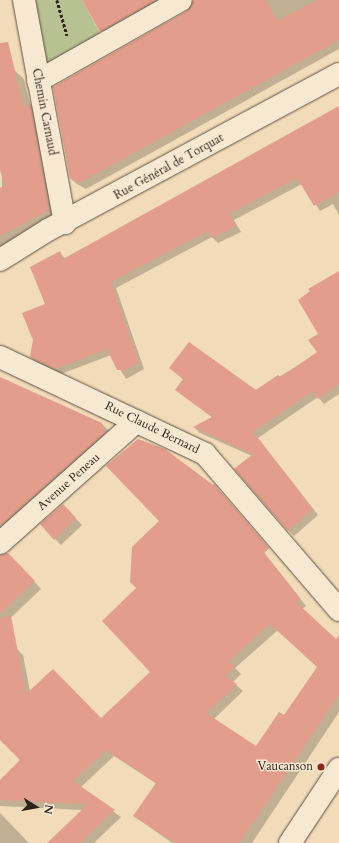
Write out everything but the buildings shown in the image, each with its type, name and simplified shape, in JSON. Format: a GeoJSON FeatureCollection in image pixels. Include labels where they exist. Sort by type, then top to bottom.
{"type":"FeatureCollection","features":[{"type":"Feature","properties":{"kind":"street","name":"Chemin Carnaud"},"geometry":{"type":"LineString","coordinates":[[24,0],[65,223]]}},
{"type":"Feature","properties":{"kind":"street"},"geometry":{"type":"LineString","coordinates":[[38,81],[181,0]]}},
{"type":"Feature","properties":{"kind":"street","name":"Rue Général de Torquat"},"geometry":{"type":"LineString","coordinates":[[0,260],[48,230],[65,223],[339,74]]}},
{"type":"Feature","properties":{"kind":"street","name":"Rue Claude Bernard"},"geometry":{"type":"LineString","coordinates":[[0,356],[206,454],[339,610]]}},
{"type":"Feature","properties":{"kind":"street","name":"Avenue Peneau"},"geometry":{"type":"LineString","coordinates":[[0,543],[137,421]]}},
{"type":"Feature","properties":{"kind":"street"},"geometry":{"type":"LineString","coordinates":[[290,843],[339,769]]}},
{"type":"Feature","properties":{"kind":"green space"},"geometry":{"type":"Polygon","coordinates":[[[32,0],[82,0],[101,35],[44,68],[32,0]]]}},
{"type":"Feature","properties":{"kind":"place","name":"Vaucanson"},"geometry":{"type":"Point","coordinates":[321,767]}}]}
